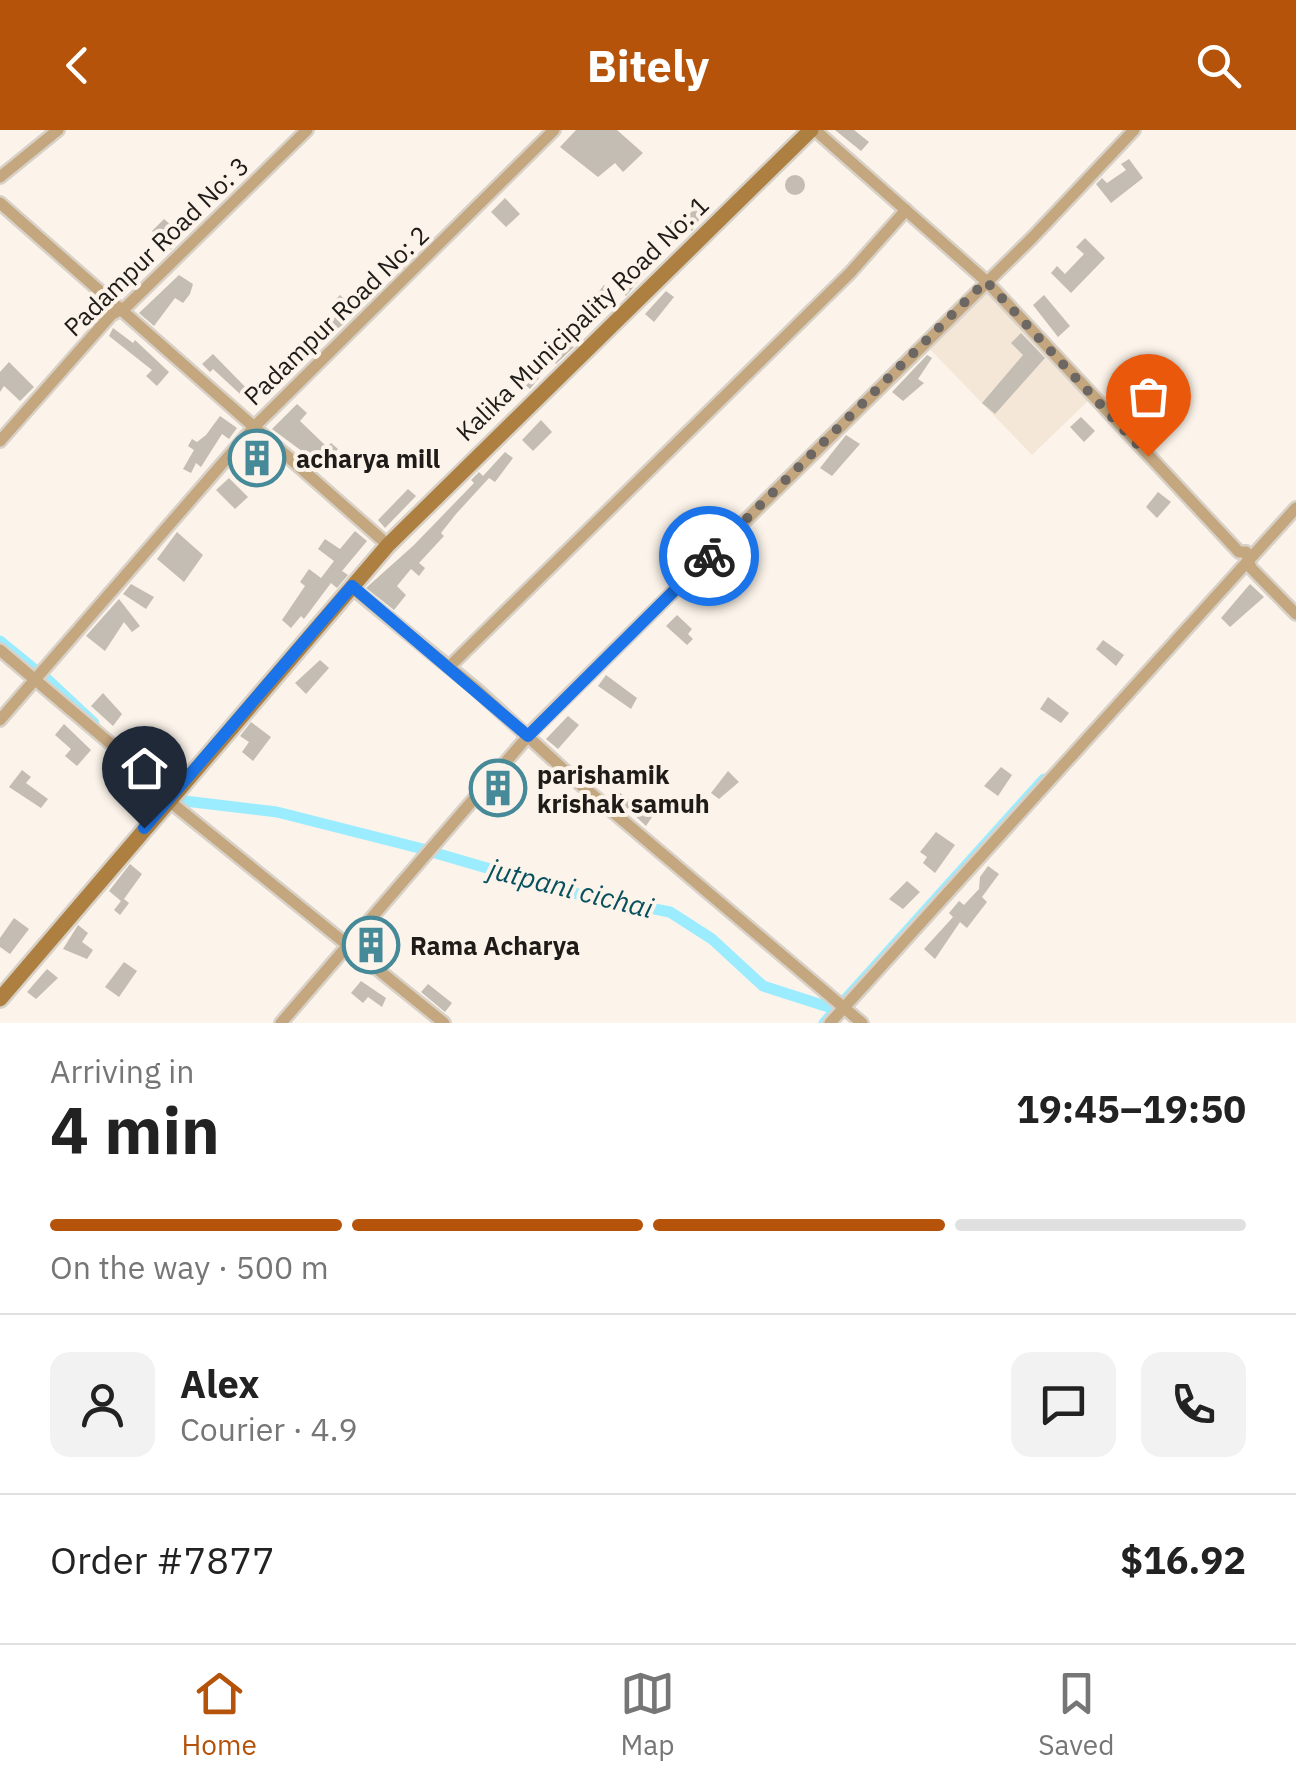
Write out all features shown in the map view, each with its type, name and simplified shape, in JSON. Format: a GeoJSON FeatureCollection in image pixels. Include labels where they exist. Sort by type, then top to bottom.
{"type":"FeatureCollection","features":[{"type":"Feature","properties":{"kind":"street"},"geometry":{"type":"LineString","coordinates":[[0,177],[58,130]]}},
{"type":"Feature","properties":{"kind":"street","name":"Padampur Road No: 3"},"geometry":{"type":"LineString","coordinates":[[0,441],[119,310],[307,130]]}},
{"type":"Feature","properties":{"kind":"street","name":"Padampur Road No: 2"},"geometry":{"type":"LineString","coordinates":[[0,720],[254,427],[554,130]]}},
{"type":"Feature","properties":{"kind":"street"},"geometry":{"type":"LineString","coordinates":[[813,130],[986,281],[1210,522],[1239,552],[1247,555]]}},
{"type":"Feature","properties":{"kind":"street","name":"Kalika Municipality Road No: 1"},"geometry":{"type":"LineString","coordinates":[[0,999],[388,545],[813,130]]}},
{"type":"Feature","properties":{"kind":"street"},"geometry":{"type":"LineString","coordinates":[[281,1023],[528,736],[1134,130]]}},
{"type":"Feature","properties":{"kind":"street"},"geometry":{"type":"LineString","coordinates":[[0,203],[388,545]]}},
{"type":"Feature","properties":{"kind":"street"},"geometry":{"type":"LineString","coordinates":[[450,667],[836,286],[906,210]]}},
{"type":"Feature","properties":{"kind":"street"},"geometry":{"type":"LineString","coordinates":[[830,1023],[842,1004],[1221,594],[1247,555],[1296,508]]}},
{"type":"Feature","properties":{"kind":"street"},"geometry":{"type":"LineString","coordinates":[[1247,555],[1251,568],[1296,614]]}},
{"type":"Feature","properties":{"kind":"street"},"geometry":{"type":"LineString","coordinates":[[352,586],[862,1023]]}},
{"type":"Feature","properties":{"kind":"street"},"geometry":{"type":"LineString","coordinates":[[0,650],[150,777],[168,800],[350,942],[444,1023]]}},
{"type":"Feature","properties":{"kind":"shaded area"},"geometry":{"type":"Polygon","coordinates":[[[986,281],[1089,400],[1032,455],[923,342],[986,281]]]}},
{"type":"Feature","properties":{"kind":"building"},"geometry":{"type":"Polygon","coordinates":[[[576,130],[617,130],[643,153],[623,172],[615,163],[598,177],[560,147],[576,130]]]}},
{"type":"Feature","properties":{"kind":"building"},"geometry":{"type":"Polygon","coordinates":[[[835,130],[854,130],[869,142],[861,151],[835,130]]]}},
{"type":"Feature","properties":{"kind":"building"},"geometry":{"type":"Polygon","coordinates":[[[1129,159],[1143,178],[1111,203],[1096,184],[1102,178],[1107,183],[1126,170],[1121,164],[1129,159]]]}},
{"type":"Feature","properties":{"kind":"building"},"geometry":{"type":"Polygon","coordinates":[[[795,175],[805,185],[795,195],[785,185],[795,175]]]}},
{"type":"Feature","properties":{"kind":"building"},"geometry":{"type":"Polygon","coordinates":[[[505,198],[520,214],[506,227],[491,212],[505,198]]]}},
{"type":"Feature","properties":{"kind":"building"},"geometry":{"type":"Polygon","coordinates":[[[694,209],[702,215],[692,231],[688,229],[681,237],[675,232],[669,240],[661,233],[672,220],[679,226],[694,209]]]}},
{"type":"Feature","properties":{"kind":"building"},"geometry":{"type":"Polygon","coordinates":[[[182,214],[192,222],[171,250],[152,231],[164,219],[172,226],[182,214]]]}},
{"type":"Feature","properties":{"kind":"building"},"geometry":{"type":"Polygon","coordinates":[[[1085,238],[1105,258],[1071,293],[1051,273],[1057,266],[1065,274],[1084,254],[1076,247],[1085,238]]]}},
{"type":"Feature","properties":{"kind":"building"},"geometry":{"type":"Polygon","coordinates":[[[635,261],[648,270],[626,296],[617,289],[635,261]]]}},
{"type":"Feature","properties":{"kind":"building"},"geometry":{"type":"Polygon","coordinates":[[[179,275],[193,284],[190,294],[183,303],[175,298],[154,326],[139,313],[179,275]]]}},
{"type":"Feature","properties":{"kind":"building"},"geometry":{"type":"Polygon","coordinates":[[[604,285],[616,294],[601,317],[592,309],[603,298],[597,294],[604,285]]]}},
{"type":"Feature","properties":{"kind":"building"},"geometry":{"type":"Polygon","coordinates":[[[666,291],[674,297],[654,322],[645,314],[666,291]]]}},
{"type":"Feature","properties":{"kind":"building"},"geometry":{"type":"Polygon","coordinates":[[[340,295],[351,306],[342,316],[348,321],[337,329],[331,321],[337,315],[328,307],[340,295]]]}},
{"type":"Feature","properties":{"kind":"building"},"geometry":{"type":"Polygon","coordinates":[[[1044,295],[1070,326],[1058,337],[1033,305],[1044,295]]]}},
{"type":"Feature","properties":{"kind":"building"},"geometry":{"type":"Polygon","coordinates":[[[113,328],[133,343],[135,340],[169,372],[157,386],[146,376],[152,370],[109,336],[113,328]]]}},
{"type":"Feature","properties":{"kind":"building"},"geometry":{"type":"Polygon","coordinates":[[[1021,333],[1045,358],[995,414],[982,403],[1023,355],[1011,343],[1021,333]]]}},
{"type":"Feature","properties":{"kind":"building"},"geometry":{"type":"Polygon","coordinates":[[[561,341],[574,347],[556,364],[553,361],[530,389],[521,381],[561,341]]]}},
{"type":"Feature","properties":{"kind":"building"},"geometry":{"type":"Polygon","coordinates":[[[213,354],[257,399],[252,405],[213,369],[210,372],[202,364],[213,354]]]}},
{"type":"Feature","properties":{"kind":"building"},"geometry":{"type":"Polygon","coordinates":[[[927,355],[932,358],[918,379],[924,383],[903,401],[892,392],[927,355]]]}},
{"type":"Feature","properties":{"kind":"building"},"geometry":{"type":"Polygon","coordinates":[[[9,362],[34,387],[20,401],[4,386],[0,392],[0,372],[9,362]]]}},
{"type":"Feature","properties":{"kind":"building"},"geometry":{"type":"Polygon","coordinates":[[[297,404],[307,413],[300,421],[327,447],[331,443],[338,449],[322,466],[272,429],[297,404]]]}},
{"type":"Feature","properties":{"kind":"building"},"geometry":{"type":"Polygon","coordinates":[[[220,416],[237,428],[229,439],[222,434],[201,467],[196,463],[191,473],[183,469],[194,450],[188,446],[192,439],[197,442],[206,435],[220,416]]]}},
{"type":"Feature","properties":{"kind":"building"},"geometry":{"type":"Polygon","coordinates":[[[1081,417],[1095,431],[1084,442],[1070,427],[1081,417]]]}},
{"type":"Feature","properties":{"kind":"building"},"geometry":{"type":"Polygon","coordinates":[[[541,420],[552,432],[533,451],[522,440],[541,420]]]}},
{"type":"Feature","properties":{"kind":"building"},"geometry":{"type":"Polygon","coordinates":[[[846,435],[860,444],[832,476],[820,468],[846,435]]]}},
{"type":"Feature","properties":{"kind":"building","name":"acharya mill"},"geometry":{"type":"Polygon","coordinates":[[[256,444],[270,456],[257,472],[243,461],[256,444]]]}},
{"type":"Feature","properties":{"kind":"building"},"geometry":{"type":"Polygon","coordinates":[[[505,452],[513,458],[495,482],[489,478],[456,514],[441,533],[444,536],[419,563],[425,568],[419,576],[411,569],[397,586],[406,595],[394,610],[366,588],[414,545],[474,483],[471,480],[479,472],[483,476],[505,452]]]}},
{"type":"Feature","properties":{"kind":"building"},"geometry":{"type":"Polygon","coordinates":[[[229,478],[248,497],[235,509],[216,490],[229,478]]]}},
{"type":"Feature","properties":{"kind":"building"},"geometry":{"type":"Polygon","coordinates":[[[408,489],[416,496],[385,528],[378,520],[408,489]]]}},
{"type":"Feature","properties":{"kind":"building"},"geometry":{"type":"Polygon","coordinates":[[[1158,492],[1171,502],[1157,518],[1146,507],[1158,492]]]}},
{"type":"Feature","properties":{"kind":"building"},"geometry":{"type":"Polygon","coordinates":[[[355,531],[367,541],[342,571],[348,575],[337,588],[331,583],[304,619],[301,616],[291,628],[282,620],[305,586],[300,582],[309,569],[321,578],[334,561],[318,549],[325,539],[340,549],[355,531]]]}},
{"type":"Feature","properties":{"kind":"building"},"geometry":{"type":"Polygon","coordinates":[[[177,532],[203,555],[184,582],[157,559],[177,532]]]}},
{"type":"Feature","properties":{"kind":"building"},"geometry":{"type":"Polygon","coordinates":[[[131,584],[154,597],[146,609],[123,594],[131,584]]]}},
{"type":"Feature","properties":{"kind":"building"},"geometry":{"type":"Polygon","coordinates":[[[1250,584],[1264,597],[1230,627],[1221,618],[1250,584]]]}},
{"type":"Feature","properties":{"kind":"building"},"geometry":{"type":"Polygon","coordinates":[[[119,599],[140,626],[132,632],[124,622],[105,651],[86,636],[119,599]]]}},
{"type":"Feature","properties":{"kind":"building"},"geometry":{"type":"Polygon","coordinates":[[[677,615],[692,629],[688,634],[693,639],[687,645],[666,626],[677,615]]]}},
{"type":"Feature","properties":{"kind":"building"},"geometry":{"type":"Polygon","coordinates":[[[1103,640],[1124,655],[1116,666],[1096,649],[1103,640]]]}},
{"type":"Feature","properties":{"kind":"building"},"geometry":{"type":"Polygon","coordinates":[[[320,660],[329,668],[306,694],[295,683],[320,660]]]}},
{"type":"Feature","properties":{"kind":"building"},"geometry":{"type":"Polygon","coordinates":[[[606,675],[637,698],[631,709],[598,686],[606,675]]]}},
{"type":"Feature","properties":{"kind":"building"},"geometry":{"type":"Polygon","coordinates":[[[103,693],[122,714],[113,726],[91,706],[103,693]]]}},
{"type":"Feature","properties":{"kind":"building"},"geometry":{"type":"Polygon","coordinates":[[[1048,697],[1069,713],[1061,723],[1040,709],[1048,697]]]}},
{"type":"Feature","properties":{"kind":"building"},"geometry":{"type":"Polygon","coordinates":[[[568,716],[579,725],[558,749],[546,739],[568,716]]]}},
{"type":"Feature","properties":{"kind":"building"},"geometry":{"type":"Polygon","coordinates":[[[251,722],[271,737],[253,761],[242,752],[249,742],[240,736],[251,722]]]}},
{"type":"Feature","properties":{"kind":"building"},"geometry":{"type":"Polygon","coordinates":[[[64,724],[91,750],[77,766],[65,756],[71,749],[55,735],[64,724]]]}},
{"type":"Feature","properties":{"kind":"building"},"geometry":{"type":"Polygon","coordinates":[[[153,749],[179,766],[171,775],[146,757],[153,749]]]}},
{"type":"Feature","properties":{"kind":"building"},"geometry":{"type":"Polygon","coordinates":[[[1001,767],[1012,775],[998,796],[984,786],[1001,767]]]}},
{"type":"Feature","properties":{"kind":"building"},"geometry":{"type":"Polygon","coordinates":[[[22,770],[31,777],[26,783],[48,799],[41,808],[9,787],[22,770]]]}},
{"type":"Feature","properties":{"kind":"building"},"geometry":{"type":"Polygon","coordinates":[[[728,771],[739,782],[719,799],[711,793],[728,771]]]}},
{"type":"Feature","properties":{"kind":"building"},"geometry":{"type":"Polygon","coordinates":[[[620,793],[652,817],[646,826],[616,798],[620,793]]]}},
{"type":"Feature","properties":{"kind":"building"},"geometry":{"type":"Polygon","coordinates":[[[936,832],[955,845],[935,873],[923,863],[927,857],[920,852],[936,832]]]}},
{"type":"Feature","properties":{"kind":"building"},"geometry":{"type":"Polygon","coordinates":[[[130,864],[142,874],[124,899],[129,903],[120,915],[114,910],[121,901],[109,891],[130,864]]]}},
{"type":"Feature","properties":{"kind":"building"},"geometry":{"type":"Polygon","coordinates":[[[988,866],[999,874],[982,897],[987,902],[967,928],[960,922],[935,959],[924,949],[953,917],[949,913],[959,901],[964,905],[979,889],[980,877],[988,866]]]}},
{"type":"Feature","properties":{"kind":"building"},"geometry":{"type":"Polygon","coordinates":[[[907,881],[920,892],[903,909],[889,899],[907,881]]]}},
{"type":"Feature","properties":{"kind":"building"},"geometry":{"type":"Polygon","coordinates":[[[14,918],[29,929],[10,954],[0,947],[0,938],[14,918]]]}},
{"type":"Feature","properties":{"kind":"building"},"geometry":{"type":"Polygon","coordinates":[[[382,920],[391,927],[374,954],[361,944],[382,920]]]}},
{"type":"Feature","properties":{"kind":"building"},"geometry":{"type":"Polygon","coordinates":[[[78,925],[88,933],[82,942],[93,950],[87,959],[63,949],[78,925]]]}},
{"type":"Feature","properties":{"kind":"building"},"geometry":{"type":"Polygon","coordinates":[[[124,962],[137,971],[119,997],[105,987],[124,962]]]}},
{"type":"Feature","properties":{"kind":"building"},"geometry":{"type":"Polygon","coordinates":[[[47,969],[58,978],[36,999],[27,992],[47,969]]]}},
{"type":"Feature","properties":{"kind":"building"},"geometry":{"type":"Polygon","coordinates":[[[361,981],[386,998],[382,1007],[368,997],[363,1003],[351,993],[361,981]]]}},
{"type":"Feature","properties":{"kind":"building"},"geometry":{"type":"Polygon","coordinates":[[[428,984],[452,1003],[445,1012],[421,992],[428,984]]]}},
{"type":"Feature","properties":{"kind":"waterway"},"geometry":{"type":"LineString","coordinates":[[0,641],[33,668]]}},
{"type":"Feature","properties":{"kind":"waterway"},"geometry":{"type":"LineString","coordinates":[[46,678],[94,723]]}},
{"type":"Feature","properties":{"kind":"waterway"},"geometry":{"type":"LineString","coordinates":[[149,771],[185,801],[277,812],[423,849]]}},
{"type":"Feature","properties":{"kind":"waterway"},"geometry":{"type":"LineString","coordinates":[[824,1023],[1044,779]]}},
{"type":"Feature","properties":{"kind":"waterway","name":"jutpani cichai"},"geometry":{"type":"LineString","coordinates":[[432,852],[573,893],[670,912],[712,939],[763,986],[844,1012]]}},
{"type":"Feature","properties":{"kind":"way so far"},"geometry":{"type":"LineString","coordinates":[[709,556],[986,281],[1148,456]]}},
{"type":"Feature","properties":{"kind":"place","name":"acharya mill"},"geometry":{"type":"Point","coordinates":[257,458]}},
{"type":"Feature","properties":{"kind":"place","name":"parishamik krishak samuh"},"geometry":{"type":"Point","coordinates":[498,788]}},
{"type":"Feature","properties":{"kind":"place","name":"Rama Acharya"},"geometry":{"type":"Point","coordinates":[371,945]}},
{"type":"Feature","properties":{"kind":"route"},"geometry":{"type":"LineString","coordinates":[[144,828],[352,586],[528,736],[709,556]]}}]}
